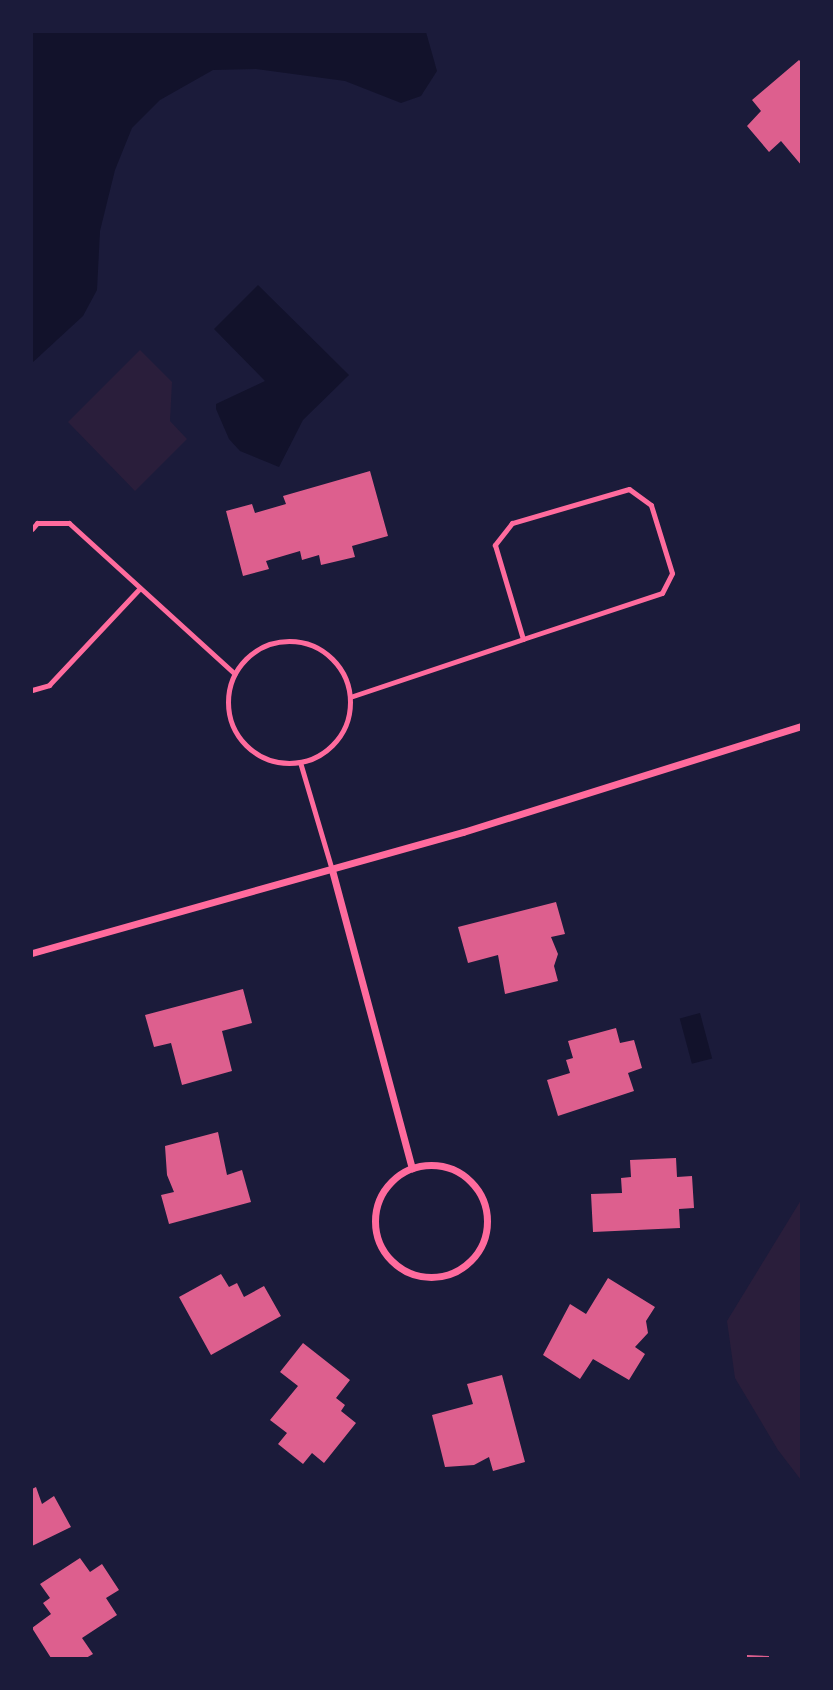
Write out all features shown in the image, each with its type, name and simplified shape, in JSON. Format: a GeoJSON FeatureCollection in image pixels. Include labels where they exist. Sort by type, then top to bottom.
{"type":"FeatureCollection","features":[{"type":"Feature","properties":{"kind":"street"},"geometry":{"type":"LineString","coordinates":[[32,953],[332,870],[802,726]]}},
{"type":"Feature","properties":{"kind":"street"},"geometry":{"type":"LineString","coordinates":[[332,870],[412,1168]]}},
{"type":"Feature","properties":{"kind":"street"},"geometry":{"type":"LineString","coordinates":[[448,1167],[477,1189],[487,1224],[483,1242],[460,1269],[443,1276],[415,1274],[391,1261],[380,1245],[376,1209],[396,1177],[412,1168],[448,1167]]}},
{"type":"Feature","properties":{"kind":"lane"},"geometry":{"type":"LineString","coordinates":[[350,696],[523,639],[662,593],[672,573],[651,505],[629,489],[512,523],[495,545],[523,639]]}},
{"type":"Feature","properties":{"kind":"lane"},"geometry":{"type":"LineString","coordinates":[[32,529],[37,523],[69,523],[235,674]]}},
{"type":"Feature","properties":{"kind":"lane"},"geometry":{"type":"LineString","coordinates":[[32,690],[49,685],[139,589]]}},
{"type":"Feature","properties":{"kind":"lane"},"geometry":{"type":"LineString","coordinates":[[301,642],[334,661],[350,696],[349,715],[331,746],[300,762],[266,758],[240,738],[228,706],[235,674],[262,646],[301,642]]}},
{"type":"Feature","properties":{"kind":"lane"},"geometry":{"type":"LineString","coordinates":[[300,762],[332,870]]}},
{"type":"Feature","properties":{"kind":"shaded area"},"geometry":{"type":"Polygon","coordinates":[[[32,32],[426,32],[437,71],[421,96],[401,103],[345,81],[256,69],[213,70],[160,100],[132,128],[115,170],[100,231],[97,290],[83,316],[32,363],[32,32]]]}},
{"type":"Feature","properties":{"kind":"shaded area"},"geometry":{"type":"Polygon","coordinates":[[[258,285],[349,375],[303,420],[279,467],[240,451],[229,439],[216,409],[216,404],[265,381],[214,329],[258,285]]]}},
{"type":"Feature","properties":{"kind":"shaded area"},"geometry":{"type":"Polygon","coordinates":[[[140,350],[172,382],[170,421],[187,439],[135,491],[68,422],[140,350]]]}},
{"type":"Feature","properties":{"kind":"shaded area"},"geometry":{"type":"Polygon","coordinates":[[[700,1013],[712,1058],[692,1064],[680,1018],[700,1013]]]}},
{"type":"Feature","properties":{"kind":"shaded area"},"geometry":{"type":"Polygon","coordinates":[[[801,1200],[801,1480],[778,1450],[735,1378],[727,1321],[801,1200]]]}},
{"type":"Feature","properties":{"kind":"building"},"geometry":{"type":"Polygon","coordinates":[[[799,60],[802,63],[802,166],[781,141],[769,152],[747,126],[761,111],[752,100],[799,60]]]}},
{"type":"Feature","properties":{"kind":"building"},"geometry":{"type":"Polygon","coordinates":[[[370,471],[388,536],[352,546],[355,557],[321,565],[319,555],[302,560],[300,551],[266,561],[269,569],[243,576],[226,511],[252,504],[255,513],[286,504],[283,496],[370,471]]]}},
{"type":"Feature","properties":{"kind":"building"},"geometry":{"type":"Polygon","coordinates":[[[556,902],[565,934],[551,937],[558,954],[554,966],[558,981],[505,994],[498,955],[468,963],[458,927],[556,902]]]}},
{"type":"Feature","properties":{"kind":"building"},"geometry":{"type":"Polygon","coordinates":[[[243,989],[252,1023],[222,1031],[232,1071],[182,1085],[171,1043],[154,1047],[145,1015],[243,989]]]}},
{"type":"Feature","properties":{"kind":"building"},"geometry":{"type":"Polygon","coordinates":[[[616,1028],[620,1043],[634,1040],[642,1068],[628,1073],[634,1091],[558,1116],[547,1080],[570,1073],[566,1060],[573,1058],[568,1041],[616,1028]]]}},
{"type":"Feature","properties":{"kind":"building"},"geometry":{"type":"Polygon","coordinates":[[[218,1132],[227,1175],[242,1170],[251,1202],[169,1224],[161,1195],[174,1192],[167,1175],[165,1146],[218,1132]]]}},
{"type":"Feature","properties":{"kind":"building"},"geometry":{"type":"Polygon","coordinates":[[[676,1158],[677,1177],[692,1176],[694,1208],[679,1209],[680,1228],[593,1232],[591,1194],[622,1193],[621,1178],[631,1177],[630,1160],[676,1158]]]}},
{"type":"Feature","properties":{"kind":"building"},"geometry":{"type":"Polygon","coordinates":[[[221,1274],[229,1287],[237,1283],[244,1297],[264,1286],[281,1316],[211,1355],[179,1297],[221,1274]]]}},
{"type":"Feature","properties":{"kind":"building"},"geometry":{"type":"Polygon","coordinates":[[[608,1278],[655,1307],[646,1321],[648,1333],[635,1347],[645,1354],[629,1380],[593,1359],[580,1379],[543,1355],[570,1304],[586,1314],[608,1278]]]}},
{"type":"Feature","properties":{"kind":"building"},"geometry":{"type":"Polygon","coordinates":[[[303,1343],[350,1380],[336,1398],[345,1405],[341,1411],[356,1423],[324,1463],[312,1453],[303,1464],[278,1444],[287,1433],[270,1420],[298,1386],[280,1372],[303,1343]]]}},
{"type":"Feature","properties":{"kind":"building"},"geometry":{"type":"Polygon","coordinates":[[[502,1375],[525,1462],[493,1471],[489,1457],[474,1465],[445,1467],[432,1415],[473,1404],[467,1384],[502,1375]]]}},
{"type":"Feature","properties":{"kind":"building"},"geometry":{"type":"Polygon","coordinates":[[[36,1487],[42,1504],[54,1496],[71,1527],[32,1546],[32,1489],[36,1487]]]}},
{"type":"Feature","properties":{"kind":"building"},"geometry":{"type":"Polygon","coordinates":[[[80,1558],[90,1572],[102,1564],[119,1590],[106,1598],[117,1615],[82,1638],[93,1654],[86,1658],[51,1658],[32,1628],[51,1614],[43,1603],[50,1598],[40,1584],[80,1558]]]}},
{"type":"Feature","properties":{"kind":"building"},"geometry":{"type":"Polygon","coordinates":[[[747,1655],[769,1656],[769,1658],[747,1658],[747,1655]]]}}]}
